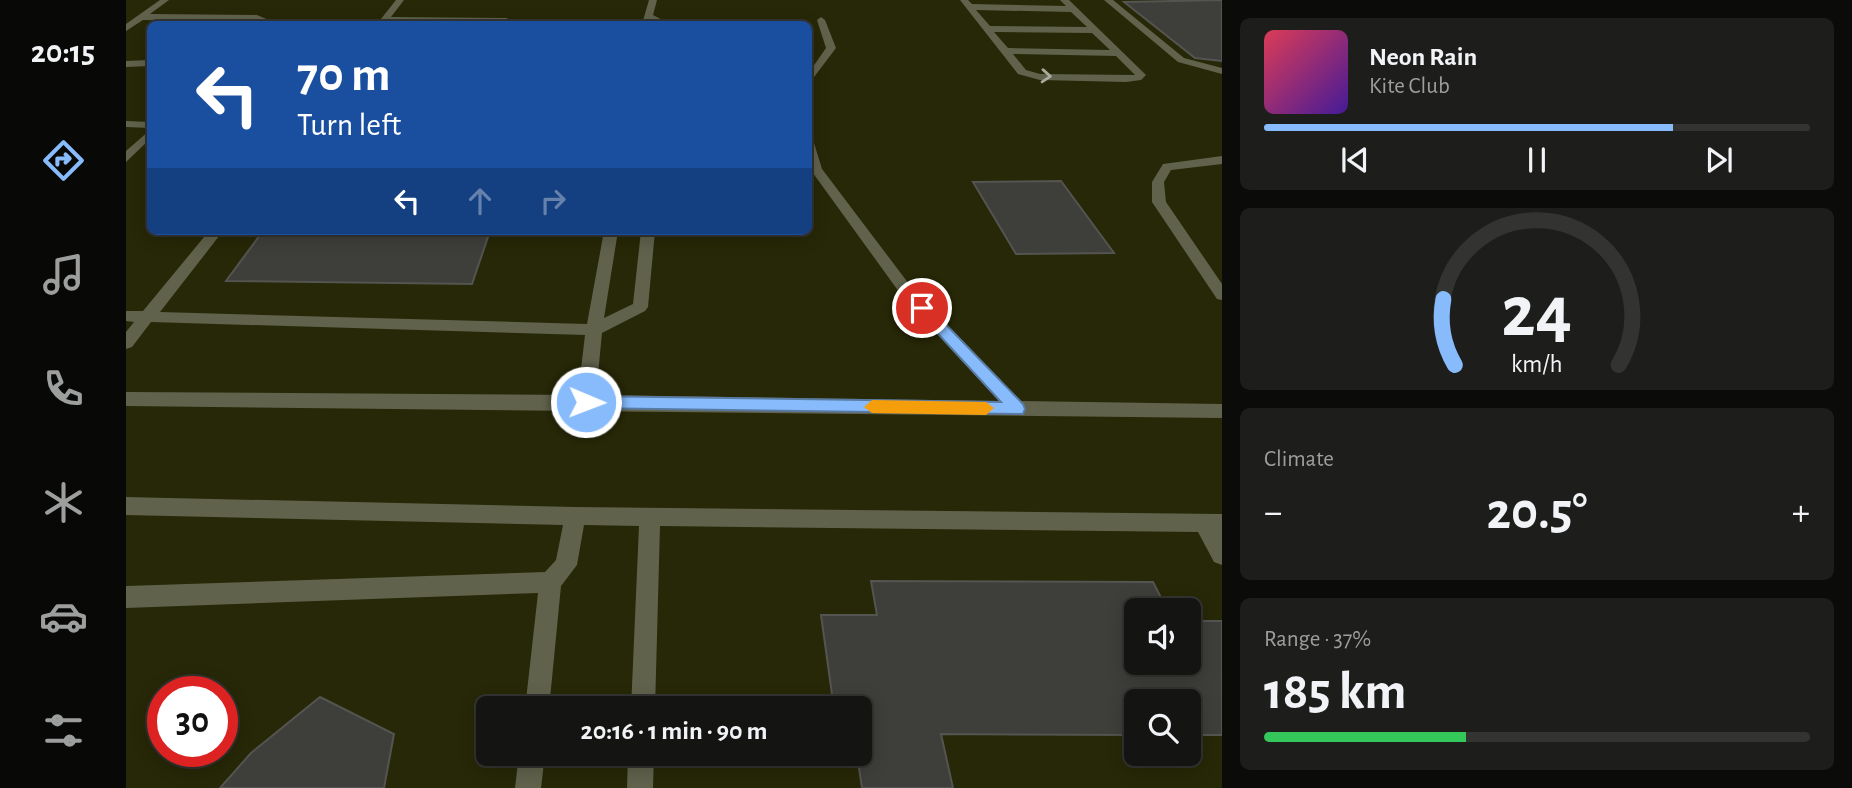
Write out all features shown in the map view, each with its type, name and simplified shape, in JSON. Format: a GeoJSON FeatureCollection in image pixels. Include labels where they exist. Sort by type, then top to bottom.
{"type":"FeatureCollection","features":[{"type":"Feature","properties":{"kind":"street"},"geometry":{"type":"LineString","coordinates":[[126,28],[164,0]]}},
{"type":"Feature","properties":{"kind":"street"},"geometry":{"type":"LineString","coordinates":[[383,21],[400,0]]}},
{"type":"Feature","properties":{"kind":"street"},"geometry":{"type":"LineString","coordinates":[[647,20],[653,0]]}},
{"type":"Feature","properties":{"kind":"street"},"geometry":{"type":"LineString","coordinates":[[967,4],[990,29],[1022,72],[1040,77],[1138,78],[1141,75],[1064,0]]}},
{"type":"Feature","properties":{"kind":"street"},"geometry":{"type":"LineString","coordinates":[[1108,0],[1181,60],[1222,71]]}},
{"type":"Feature","properties":{"kind":"street"},"geometry":{"type":"LineString","coordinates":[[967,4],[1073,9]]}},
{"type":"Feature","properties":{"kind":"street"},"geometry":{"type":"LineString","coordinates":[[141,17],[184,21],[267,21]]}},
{"type":"Feature","properties":{"kind":"street"},"geometry":{"type":"LineString","coordinates":[[812,76],[831,48],[821,20]]}},
{"type":"Feature","properties":{"kind":"street"},"geometry":{"type":"LineString","coordinates":[[990,29],[1094,30]]}},
{"type":"Feature","properties":{"kind":"street"},"geometry":{"type":"LineString","coordinates":[[129,64],[147,51]]}},
{"type":"Feature","properties":{"kind":"street"},"geometry":{"type":"LineString","coordinates":[[1006,51],[1118,53]]}},
{"type":"Feature","properties":{"kind":"street"},"geometry":{"type":"LineString","coordinates":[[129,64],[147,63]]}},
{"type":"Feature","properties":{"kind":"street"},"geometry":{"type":"LineString","coordinates":[[126,124],[147,125]]}},
{"type":"Feature","properties":{"kind":"street"},"geometry":{"type":"LineString","coordinates":[[126,158],[147,136]]}},
{"type":"Feature","properties":{"kind":"street"},"geometry":{"type":"LineString","coordinates":[[812,156],[816,169],[907,292],[1017,409]]}},
{"type":"Feature","properties":{"kind":"street"},"geometry":{"type":"LineString","coordinates":[[1222,160],[1167,167],[1158,182],[1159,202],[1222,295]]}},
{"type":"Feature","properties":{"kind":"street"},"geometry":{"type":"LineString","coordinates":[[126,344],[213,235]]}},
{"type":"Feature","properties":{"kind":"street"},"geometry":{"type":"LineString","coordinates":[[586,402],[594,330],[610,235]]}},
{"type":"Feature","properties":{"kind":"street"},"geometry":{"type":"LineString","coordinates":[[126,316],[594,330],[640,307],[648,235]]}},
{"type":"Feature","properties":{"kind":"street"},"geometry":{"type":"LineString","coordinates":[[126,399],[1222,411]]}},
{"type":"Feature","properties":{"kind":"street"},"geometry":{"type":"LineString","coordinates":[[126,506],[575,516],[1213,523],[1222,555]]}},
{"type":"Feature","properties":{"kind":"street"},"geometry":{"type":"LineString","coordinates":[[538,696],[550,582],[566,565],[575,516]]}},
{"type":"Feature","properties":{"kind":"street"},"geometry":{"type":"LineString","coordinates":[[643,696],[650,516]]}},
{"type":"Feature","properties":{"kind":"street"},"geometry":{"type":"LineString","coordinates":[[126,597],[550,582]]}},
{"type":"Feature","properties":{"kind":"street"},"geometry":{"type":"LineString","coordinates":[[528,788],[531,766]]}},
{"type":"Feature","properties":{"kind":"street"},"geometry":{"type":"LineString","coordinates":[[640,788],[641,766]]}},
{"type":"Feature","properties":{"kind":"shaded area"},"geometry":{"type":"Polygon","coordinates":[[[126,0],[1222,0],[1222,788],[126,788],[126,0]]]}},
{"type":"Feature","properties":{"kind":"building"},"geometry":{"type":"Polygon","coordinates":[[[1222,0],[1222,61],[1195,58],[1124,2],[1222,0]]]}},
{"type":"Feature","properties":{"kind":"building"},"geometry":{"type":"Polygon","coordinates":[[[1061,181],[1114,253],[1016,254],[973,182],[1061,181]]]}},
{"type":"Feature","properties":{"kind":"building"},"geometry":{"type":"Polygon","coordinates":[[[260,235],[489,235],[472,284],[226,281],[260,235]]]}},
{"type":"Feature","properties":{"kind":"building"},"geometry":{"type":"Polygon","coordinates":[[[871,581],[1153,582],[1161,598],[1124,598],[1124,675],[1201,675],[1201,621],[1222,621],[1222,735],[1201,735],[1201,689],[1124,689],[1124,735],[941,734],[953,788],[862,788],[859,766],[872,766],[872,696],[832,696],[821,615],[877,615],[871,581]]]}},
{"type":"Feature","properties":{"kind":"building"},"geometry":{"type":"Polygon","coordinates":[[[320,697],[394,734],[384,788],[220,788],[251,753],[320,697]]]}},
{"type":"Feature","properties":{"kind":"slow traffic"},"geometry":{"type":"LineString","coordinates":[[872,407],[986,408]]}},
{"type":"Feature","properties":{"kind":"route"},"geometry":{"type":"LineString","coordinates":[[586,402],[1017,409],[922,308]]}}]}
